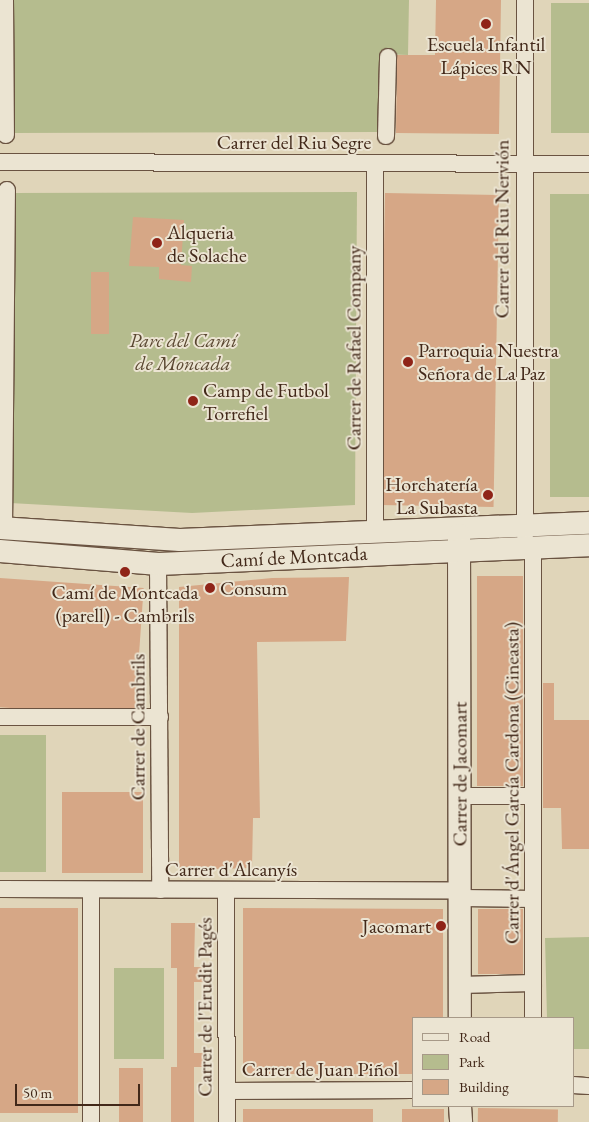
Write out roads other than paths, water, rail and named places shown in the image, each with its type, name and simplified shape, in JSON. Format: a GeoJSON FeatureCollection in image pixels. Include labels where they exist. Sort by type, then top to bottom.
{"type":"FeatureCollection","features":[{"type":"Feature","properties":{"kind":"street"},"geometry":{"type":"LineString","coordinates":[[5,0],[6,135]]}},
{"type":"Feature","properties":{"kind":"street","name":"Carrer del Riu Nervión"},"geometry":{"type":"LineString","coordinates":[[525,0],[522,163],[522,526],[531,547]]}},
{"type":"Feature","properties":{"kind":"street"},"geometry":{"type":"LineString","coordinates":[[386,136],[388,57]]}},
{"type":"Feature","properties":{"kind":"street","name":"Carrer del Riu Segre"},"geometry":{"type":"LineString","coordinates":[[0,162],[589,164]]}},
{"type":"Feature","properties":{"kind":"street","name":"Carrer de Rafael Company"},"geometry":{"type":"LineString","coordinates":[[375,163],[375,532]]}},
{"type":"Feature","properties":{"kind":"street"},"geometry":{"type":"LineString","coordinates":[[2,528],[7,190]]}},
{"type":"Feature","properties":{"kind":"street","name":"Camí de Montcada"},"geometry":{"type":"LineString","coordinates":[[0,551],[158,564],[459,539],[522,526],[589,523]]}},
{"type":"Feature","properties":{"kind":"street","name":"Camí de Montcada"},"geometry":{"type":"LineString","coordinates":[[2,528],[180,540],[375,532],[531,547],[589,545]]}},
{"type":"Feature","properties":{"kind":"street","name":"Carrer de Jacomart"},"geometry":{"type":"LineString","coordinates":[[459,539],[460,1017]]}},
{"type":"Feature","properties":{"kind":"street","name":"Carrer d'Ángel García Cardona (Cineasta)"},"geometry":{"type":"LineString","coordinates":[[531,547],[533,1017]]}},
{"type":"Feature","properties":{"kind":"street","name":"Carrer de Cambrils"},"geometry":{"type":"LineString","coordinates":[[158,564],[160,890]]}},
{"type":"Feature","properties":{"kind":"street"},"geometry":{"type":"LineString","coordinates":[[0,718],[160,717]]}},
{"type":"Feature","properties":{"kind":"street"},"geometry":{"type":"LineString","coordinates":[[460,796],[533,796]]}},
{"type":"Feature","properties":{"kind":"street","name":"Carrer d'Alcanyís"},"geometry":{"type":"LineString","coordinates":[[0,889],[461,894],[533,899]]}},
{"type":"Feature","properties":{"kind":"street"},"geometry":{"type":"LineString","coordinates":[[91,890],[91,1122]]}},
{"type":"Feature","properties":{"kind":"street","name":"Carrer de l'Erudit Pagés"},"geometry":{"type":"LineString","coordinates":[[226,892],[227,1122]]}},
{"type":"Feature","properties":{"kind":"street"},"geometry":{"type":"LineString","coordinates":[[460,984],[533,983]]}},
{"type":"Feature","properties":{"kind":"street"},"geometry":{"type":"LineString","coordinates":[[574,1085],[589,1086]]}},
{"type":"Feature","properties":{"kind":"street","name":"Carrer de Juan Piñol"},"geometry":{"type":"LineString","coordinates":[[227,1091],[412,1090]]}},
{"type":"Feature","properties":{"kind":"street"},"geometry":{"type":"LineString","coordinates":[[460,1107],[461,1122]]}},
{"type":"Feature","properties":{"kind":"place","name":"Escuela Infantil Lápices RN"},"geometry":{"type":"Point","coordinates":[486,24]}},
{"type":"Feature","properties":{"kind":"place","name":"Alqueria de Solache"},"geometry":{"type":"Point","coordinates":[157,243]}},
{"type":"Feature","properties":{"kind":"place","name":"Parroquia Nuestra Señora de La Paz"},"geometry":{"type":"Point","coordinates":[408,362]}},
{"type":"Feature","properties":{"kind":"place","name":"Camp de Futbol Torrefiel"},"geometry":{"type":"Point","coordinates":[193,401]}},
{"type":"Feature","properties":{"kind":"place","name":"Horchatería La Subasta"},"geometry":{"type":"Point","coordinates":[488,495]}},
{"type":"Feature","properties":{"kind":"place","name":"Camí de Montcada (parell) - Cambrils"},"geometry":{"type":"Point","coordinates":[125,572]}},
{"type":"Feature","properties":{"kind":"place","name":"Consum"},"geometry":{"type":"Point","coordinates":[210,588]}},
{"type":"Feature","properties":{"kind":"place","name":"Jacomart"},"geometry":{"type":"Point","coordinates":[441,926]}},
{"type":"Feature","properties":{"kind":"park label","name":"Parc del Camí de Moncada"},"geometry":{"type":"Point","coordinates":[183,352]}}]}
